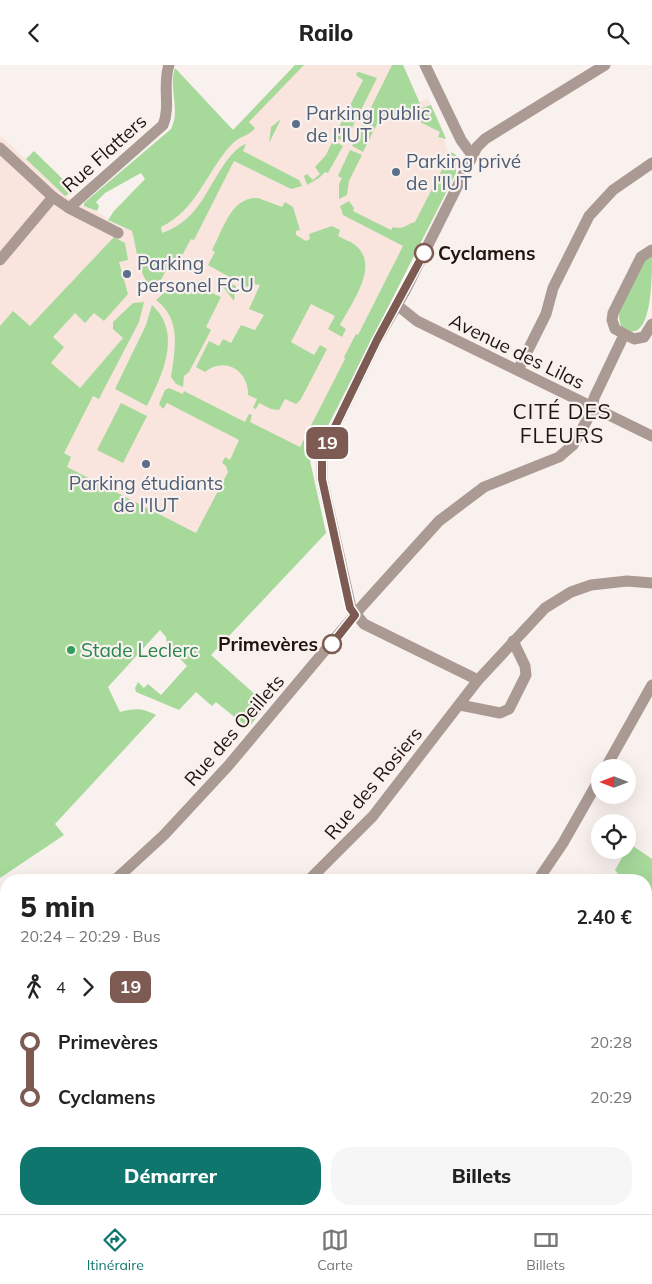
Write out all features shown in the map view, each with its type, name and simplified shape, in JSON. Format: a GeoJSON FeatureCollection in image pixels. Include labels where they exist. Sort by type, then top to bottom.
{"type":"FeatureCollection","features":[{"type":"Feature","properties":{"kind":"street","name":"Rue Flatters"},"geometry":{"type":"LineString","coordinates":[[69,208],[163,125],[166,116],[165,87],[169,65]]}},
{"type":"Feature","properties":{"kind":"street"},"geometry":{"type":"LineString","coordinates":[[425,65],[461,140],[472,155]]}},
{"type":"Feature","properties":{"kind":"street"},"geometry":{"type":"LineString","coordinates":[[478,680],[364,624],[350,608],[322,479],[322,459],[327,443],[373,349],[472,155],[485,139],[605,65]]}},
{"type":"Feature","properties":{"kind":"street"},"geometry":{"type":"LineString","coordinates":[[0,148],[53,197],[69,208],[118,233]]}},
{"type":"Feature","properties":{"kind":"street"},"geometry":{"type":"LineString","coordinates":[[518,370],[546,314],[553,288],[589,216],[613,190],[652,163]]}},
{"type":"Feature","properties":{"kind":"street"},"geometry":{"type":"LineString","coordinates":[[0,260],[53,197]]}},
{"type":"Feature","properties":{"kind":"street"},"geometry":{"type":"LineString","coordinates":[[652,250],[641,257],[613,313],[612,325],[624,335],[639,339],[647,334],[652,324]]}},
{"type":"Feature","properties":{"kind":"street","name":"Avenue des Lilas"},"geometry":{"type":"LineString","coordinates":[[397,305],[417,321],[652,435]]}},
{"type":"Feature","properties":{"kind":"street","name":"Rue des Oeillets"},"geometry":{"type":"LineString","coordinates":[[121,874],[164,835],[228,766],[421,538],[464,501],[484,487],[567,452],[578,438],[594,398],[624,335]]}},
{"type":"Feature","properties":{"kind":"street","name":"Rue des Rosiers"},"geometry":{"type":"LineString","coordinates":[[315,874],[373,816],[478,680],[545,608],[571,592],[609,581],[652,583]]}},
{"type":"Feature","properties":{"kind":"street"},"geometry":{"type":"LineString","coordinates":[[460,705],[500,713],[509,709],[526,675],[525,666],[513,641]]}},
{"type":"Feature","properties":{"kind":"street"},"geometry":{"type":"LineString","coordinates":[[610,759],[652,685]]}},
{"type":"Feature","properties":{"kind":"street"},"geometry":{"type":"LineString","coordinates":[[542,874],[563,843],[591,794]]}},
{"type":"Feature","properties":{"kind":"shaded area"},"geometry":{"type":"Polygon","coordinates":[[[295,65],[403,65],[419,102],[428,98],[445,135],[446,149],[456,155],[456,173],[310,461],[326,533],[208,658],[0,508],[0,135],[65,196],[103,215],[123,228],[233,130],[295,65]]]}},
{"type":"Feature","properties":{"kind":"green space"},"geometry":{"type":"Polygon","coordinates":[[[295,65],[304,65],[249,122],[255,128],[233,143],[193,200],[174,219],[161,227],[162,233],[180,224],[191,215],[225,164],[239,148],[246,144],[243,151],[299,180],[302,186],[291,189],[234,161],[194,240],[191,239],[179,261],[172,258],[156,290],[150,286],[142,272],[132,231],[108,220],[114,211],[145,179],[141,173],[105,193],[96,202],[99,206],[97,211],[84,206],[84,203],[171,129],[175,114],[173,76],[175,68],[233,130],[295,65]]]}},
{"type":"Feature","properties":{"kind":"green space"},"geometry":{"type":"Polygon","coordinates":[[[392,65],[403,65],[422,108],[431,105],[446,139],[438,137],[440,132],[402,113],[400,116],[389,116],[381,123],[378,122],[363,152],[352,146],[392,65]]]}},
{"type":"Feature","properties":{"kind":"green space"},"geometry":{"type":"Polygon","coordinates":[[[359,72],[377,78],[345,142],[334,137],[363,80],[357,76],[356,73],[359,72]]]}},
{"type":"Feature","properties":{"kind":"green space"},"geometry":{"type":"Polygon","coordinates":[[[281,119],[269,143],[271,127],[281,119]]]}},
{"type":"Feature","properties":{"kind":"green space"},"geometry":{"type":"Polygon","coordinates":[[[333,140],[343,146],[328,173],[325,172],[307,185],[304,176],[307,174],[313,180],[320,174],[315,167],[326,155],[333,140]]]}},
{"type":"Feature","properties":{"kind":"green space"},"geometry":{"type":"Polygon","coordinates":[[[350,150],[362,155],[349,181],[347,195],[339,199],[339,184],[342,178],[338,176],[350,150]]]}},
{"type":"Feature","properties":{"kind":"green space"},"geometry":{"type":"Polygon","coordinates":[[[34,151],[75,191],[65,196],[26,159],[34,151]]]}},
{"type":"Feature","properties":{"kind":"green space"},"geometry":{"type":"Polygon","coordinates":[[[451,152],[456,155],[456,173],[310,461],[326,533],[211,655],[267,705],[248,728],[216,702],[212,706],[196,692],[179,710],[136,692],[135,688],[138,682],[144,688],[148,684],[161,695],[187,666],[167,645],[166,637],[160,630],[108,687],[120,712],[138,709],[156,715],[55,824],[64,835],[6,874],[0,874],[0,326],[13,311],[30,326],[114,237],[125,243],[128,260],[119,262],[128,294],[104,321],[94,313],[85,323],[75,313],[53,337],[64,347],[51,363],[80,388],[123,338],[113,329],[113,322],[133,303],[144,302],[139,322],[99,399],[93,396],[64,453],[71,457],[67,467],[196,533],[228,472],[226,466],[222,463],[225,457],[230,460],[239,440],[167,403],[163,409],[159,404],[165,390],[169,388],[183,394],[184,391],[245,422],[249,414],[252,415],[250,422],[300,447],[345,359],[344,357],[356,334],[358,335],[403,246],[343,215],[340,206],[349,201],[354,208],[353,211],[391,230],[393,227],[403,227],[415,222],[451,152]]]}},
{"type":"Feature","properties":{"kind":"green space"},"geometry":{"type":"Polygon","coordinates":[[[258,198],[282,207],[285,202],[293,207],[300,230],[296,231],[296,235],[306,241],[310,239],[309,234],[332,226],[340,230],[338,236],[355,245],[362,253],[365,263],[365,274],[361,285],[340,325],[346,329],[342,337],[328,329],[335,316],[311,304],[291,342],[314,355],[320,345],[327,349],[301,399],[296,404],[285,399],[279,410],[271,409],[259,403],[256,409],[253,408],[257,399],[248,395],[245,379],[234,369],[220,365],[205,372],[196,367],[209,341],[219,346],[223,339],[231,343],[241,325],[255,330],[264,315],[249,309],[260,285],[253,284],[247,287],[208,265],[215,252],[212,250],[234,208],[241,202],[258,198]]]}},
{"type":"Feature","properties":{"kind":"green space"},"geometry":{"type":"Polygon","coordinates":[[[652,256],[652,280],[648,309],[639,329],[631,331],[621,327],[618,312],[644,260],[652,256]]]}},
{"type":"Feature","properties":{"kind":"green space"},"geometry":{"type":"Polygon","coordinates":[[[201,279],[214,294],[221,297],[206,327],[211,330],[189,372],[184,376],[183,387],[176,384],[171,377],[175,335],[170,316],[156,300],[164,293],[170,282],[193,294],[201,279]]]}},
{"type":"Feature","properties":{"kind":"green space"},"geometry":{"type":"Polygon","coordinates":[[[222,279],[236,286],[234,301],[220,283],[222,279]]]}},
{"type":"Feature","properties":{"kind":"green space"},"geometry":{"type":"Polygon","coordinates":[[[152,305],[161,316],[166,328],[168,341],[167,355],[163,368],[147,406],[115,389],[146,325],[152,305]]]}},
{"type":"Feature","properties":{"kind":"green space"},"geometry":{"type":"Polygon","coordinates":[[[121,403],[147,416],[123,463],[97,450],[121,403]]]}},
{"type":"Feature","properties":{"kind":"green space"},"geometry":{"type":"Polygon","coordinates":[[[636,848],[652,859],[652,874],[618,874],[615,870],[621,859],[636,859],[636,848]]]}},
{"type":"Feature","properties":{"kind":"bus line","name":"19"},"geometry":{"type":"LineString","coordinates":[[332,644],[355,615],[350,608],[322,479],[322,459],[327,443],[377,340],[424,253]]}},
{"type":"Feature","properties":{"kind":"place","name":"Parking public de l'IUT"},"geometry":{"type":"Point","coordinates":[296,124]}},
{"type":"Feature","properties":{"kind":"place","name":"Parking privé de l'IUT"},"geometry":{"type":"Point","coordinates":[396,172]}},
{"type":"Feature","properties":{"kind":"place","name":"Cyclamens"},"geometry":{"type":"Point","coordinates":[424,253]}},
{"type":"Feature","properties":{"kind":"place","name":"Parking personel FCU"},"geometry":{"type":"Point","coordinates":[127,274]}},
{"type":"Feature","properties":{"kind":"place","name":"Parking étudiants de l'IUT"},"geometry":{"type":"Point","coordinates":[146,464]}},
{"type":"Feature","properties":{"kind":"place","name":"Primevères"},"geometry":{"type":"Point","coordinates":[332,644]}},
{"type":"Feature","properties":{"kind":"place","name":"Stade Leclerc"},"geometry":{"type":"Point","coordinates":[71,650]}},
{"type":"Feature","properties":{"kind":"district","name":"CITÉ DES FLEURS"},"geometry":{"type":"Point","coordinates":[562,423]}}]}
